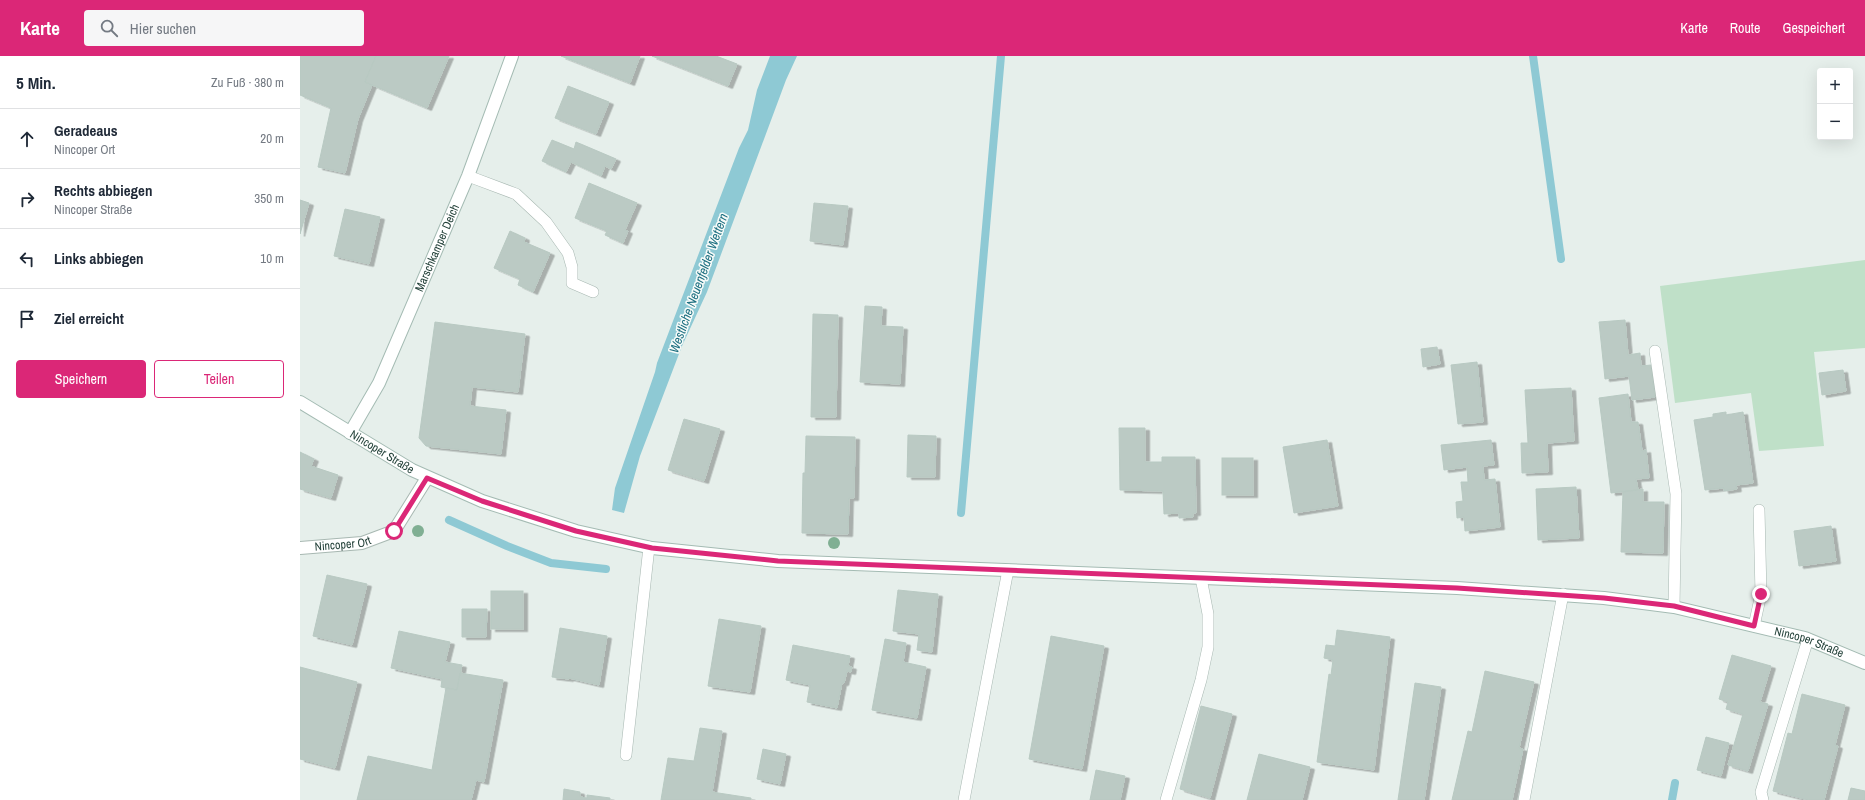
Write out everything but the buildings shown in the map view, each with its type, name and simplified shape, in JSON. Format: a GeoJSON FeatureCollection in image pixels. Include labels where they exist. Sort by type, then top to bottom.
{"type":"FeatureCollection","features":[{"type":"Feature","properties":{"kind":"main road","name":"Marschkamper Deich"},"geometry":{"type":"LineString","coordinates":[[350,433],[379,383],[468,176],[512,56]]}},
{"type":"Feature","properties":{"kind":"main road","name":"Nincoper Straße"},"geometry":{"type":"LineString","coordinates":[[300,402],[427,478],[482,501],[576,531],[649,547],[778,561],[1457,588],[1563,594],[1674,606],[1808,639],[1865,663]]}},
{"type":"Feature","properties":{"kind":"main road","name":"Nincoper Ort"},"geometry":{"type":"LineString","coordinates":[[300,548],[362,543],[394,531],[427,478]]}},
{"type":"Feature","properties":{"kind":"lane"},"geometry":{"type":"LineString","coordinates":[[468,176],[516,194],[546,222],[568,253],[572,267],[572,283],[593,292]]}},
{"type":"Feature","properties":{"kind":"lane"},"geometry":{"type":"LineString","coordinates":[[1655,351],[1676,494],[1674,606]]}},
{"type":"Feature","properties":{"kind":"lane"},"geometry":{"type":"LineString","coordinates":[[1754,626],[1761,594],[1759,510]]}},
{"type":"Feature","properties":{"kind":"lane"},"geometry":{"type":"LineString","coordinates":[[626,755],[649,547]]}},
{"type":"Feature","properties":{"kind":"lane"},"geometry":{"type":"LineString","coordinates":[[964,800],[1008,570]]}},
{"type":"Feature","properties":{"kind":"lane"},"geometry":{"type":"LineString","coordinates":[[1166,800],[1201,680],[1208,647],[1208,614],[1201,578]]}},
{"type":"Feature","properties":{"kind":"lane"},"geometry":{"type":"LineString","coordinates":[[1524,800],[1563,594]]}},
{"type":"Feature","properties":{"kind":"lane"},"geometry":{"type":"LineString","coordinates":[[1763,800],[1761,792],[1808,639]]}},
{"type":"Feature","properties":{"kind":"green space"},"geometry":{"type":"Polygon","coordinates":[[[1865,260],[1865,348],[1814,352],[1824,446],[1759,451],[1751,393],[1675,403],[1660,286],[1865,260]]]}},
{"type":"Feature","properties":{"kind":"water"},"geometry":{"type":"Polygon","coordinates":[[[770,56],[797,56],[786,80],[707,292],[682,346],[640,456],[624,513],[612,510],[615,488],[657,363],[739,148],[748,130],[757,90],[770,56]]]}},
{"type":"Feature","properties":{"kind":"waterway"},"geometry":{"type":"LineString","coordinates":[[961,513],[1001,56]]}},
{"type":"Feature","properties":{"kind":"waterway"},"geometry":{"type":"LineString","coordinates":[[1533,56],[1561,259]]}},
{"type":"Feature","properties":{"kind":"waterway","name":"Westliche Neuenfelder Wettern"},"geometry":{"type":"LineString","coordinates":[[449,520],[507,546],[551,563],[606,569]]}},
{"type":"Feature","properties":{"kind":"waterway"},"geometry":{"type":"LineString","coordinates":[[1672,800],[1675,783]]}},
{"type":"Feature","properties":{"kind":"route"},"geometry":{"type":"LineString","coordinates":[[394,531],[427,478],[482,501],[576,531],[652,548],[778,561],[1457,588],[1563,594],[1674,606],[1754,626],[1761,594]]}}]}
